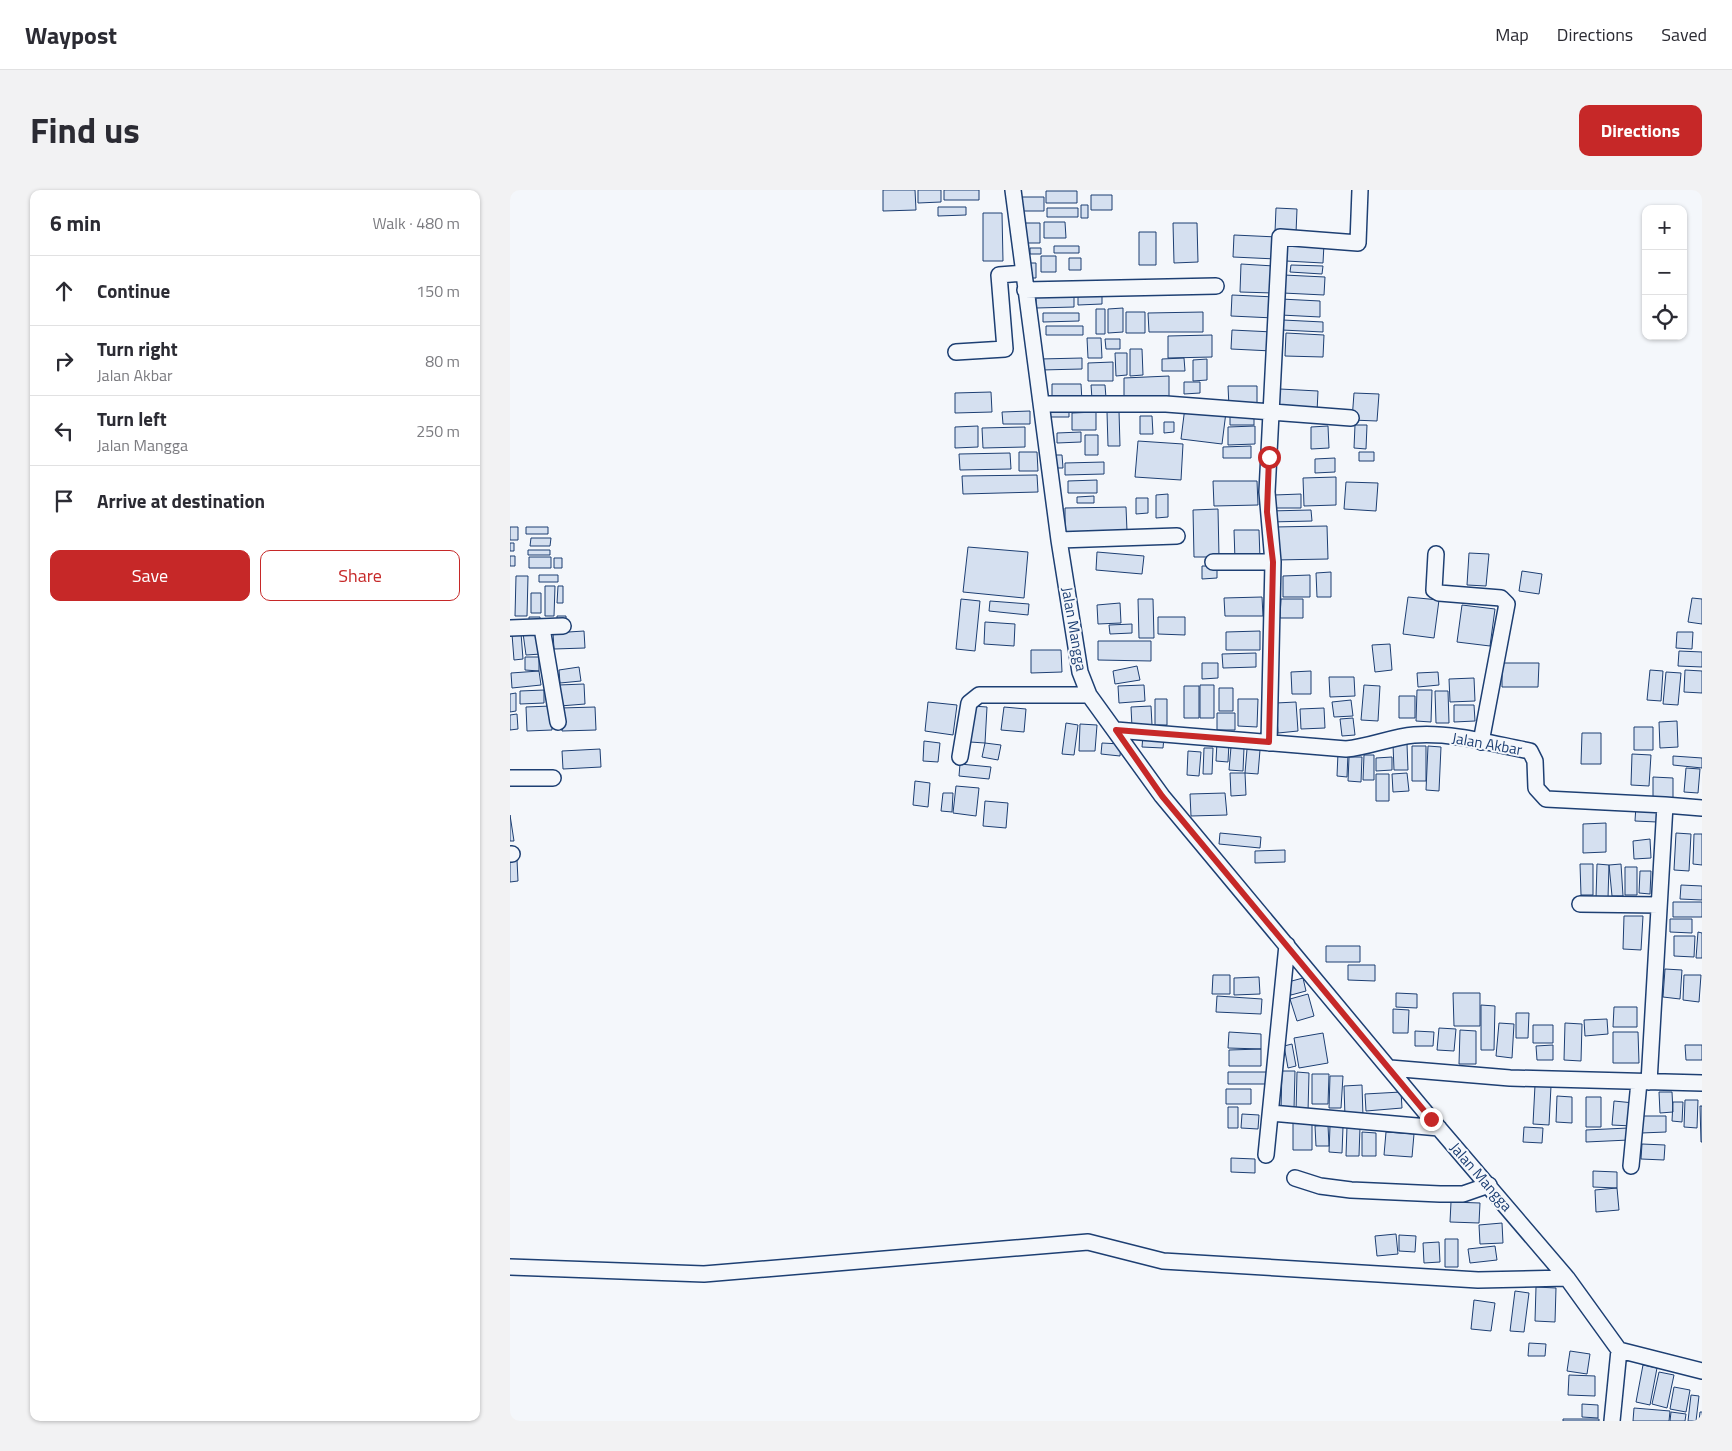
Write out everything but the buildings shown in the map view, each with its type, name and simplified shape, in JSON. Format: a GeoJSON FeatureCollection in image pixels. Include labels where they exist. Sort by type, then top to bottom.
{"type":"FeatureCollection","features":[{"type":"Feature","properties":{"kind":"street","name":"Jalan Mangga"},"geometry":{"type":"LineString","coordinates":[[1013,190],[1058,540],[1080,672],[1089,695],[1162,796],[1439,1128],[1567,1278],[1619,1350]]}},
{"type":"Feature","properties":{"kind":"street"},"geometry":{"type":"LineString","coordinates":[[1269,742],[1273,562],[1267,512],[1280,237],[1358,243],[1360,190]]}},
{"type":"Feature","properties":{"kind":"street"},"geometry":{"type":"LineString","coordinates":[[956,352],[1005,348],[999,275],[1025,282],[1216,286]]}},
{"type":"Feature","properties":{"kind":"street"},"geometry":{"type":"LineString","coordinates":[[1025,282],[1087,283]]}},
{"type":"Feature","properties":{"kind":"street"},"geometry":{"type":"LineString","coordinates":[[1041,404],[1166,404],[1351,418]]}},
{"type":"Feature","properties":{"kind":"street"},"geometry":{"type":"LineString","coordinates":[[1058,540],[1177,536]]}},
{"type":"Feature","properties":{"kind":"street"},"geometry":{"type":"LineString","coordinates":[[1436,554],[1434,590],[1439,593],[1501,598],[1507,604],[1481,742]]}},
{"type":"Feature","properties":{"kind":"street"},"geometry":{"type":"LineString","coordinates":[[1213,562],[1273,562]]}},
{"type":"Feature","properties":{"kind":"street"},"geometry":{"type":"LineString","coordinates":[[510,628],[563,626]]}},
{"type":"Feature","properties":{"kind":"street"},"geometry":{"type":"LineString","coordinates":[[542,628],[558,722]]}},
{"type":"Feature","properties":{"kind":"street"},"geometry":{"type":"LineString","coordinates":[[960,757],[969,703],[979,695],[1089,695]]}},
{"type":"Feature","properties":{"kind":"street","name":"Jalan Akbar"},"geometry":{"type":"LineString","coordinates":[[1116,730],[1346,749],[1377,745],[1414,735],[1451,736],[1530,751],[1535,761],[1536,788],[1546,799],[1665,805]]}},
{"type":"Feature","properties":{"kind":"street"},"geometry":{"type":"LineString","coordinates":[[510,778],[553,778]]}},
{"type":"Feature","properties":{"kind":"street"},"geometry":{"type":"LineString","coordinates":[[1631,1166],[1644,1082],[1659,905],[1665,805],[1702,805]]}},
{"type":"Feature","properties":{"kind":"street"},"geometry":{"type":"LineString","coordinates":[[1580,904],[1659,905]]}},
{"type":"Feature","properties":{"kind":"street"},"geometry":{"type":"LineString","coordinates":[[1266,1156],[1287,945]]}},
{"type":"Feature","properties":{"kind":"street"},"geometry":{"type":"LineString","coordinates":[[1390,1068],[1510,1078],[1702,1082]]}},
{"type":"Feature","properties":{"kind":"street"},"geometry":{"type":"LineString","coordinates":[[1270,1114],[1439,1128]]}},
{"type":"Feature","properties":{"kind":"street"},"geometry":{"type":"LineString","coordinates":[[1295,1178],[1320,1186],[1351,1190],[1440,1194],[1463,1194],[1489,1186]]}},
{"type":"Feature","properties":{"kind":"street"},"geometry":{"type":"LineString","coordinates":[[510,1267],[704,1274],[1088,1242],[1164,1262],[1478,1280],[1567,1278]]}},
{"type":"Feature","properties":{"kind":"street"},"geometry":{"type":"LineString","coordinates":[[1612,1421],[1619,1350],[1702,1371]]}},
{"type":"Feature","properties":{"kind":"route"},"geometry":{"type":"LineString","coordinates":[[1269,457],[1267,512],[1273,562],[1269,742],[1116,730],[1162,796],[1431,1119]]}}]}
